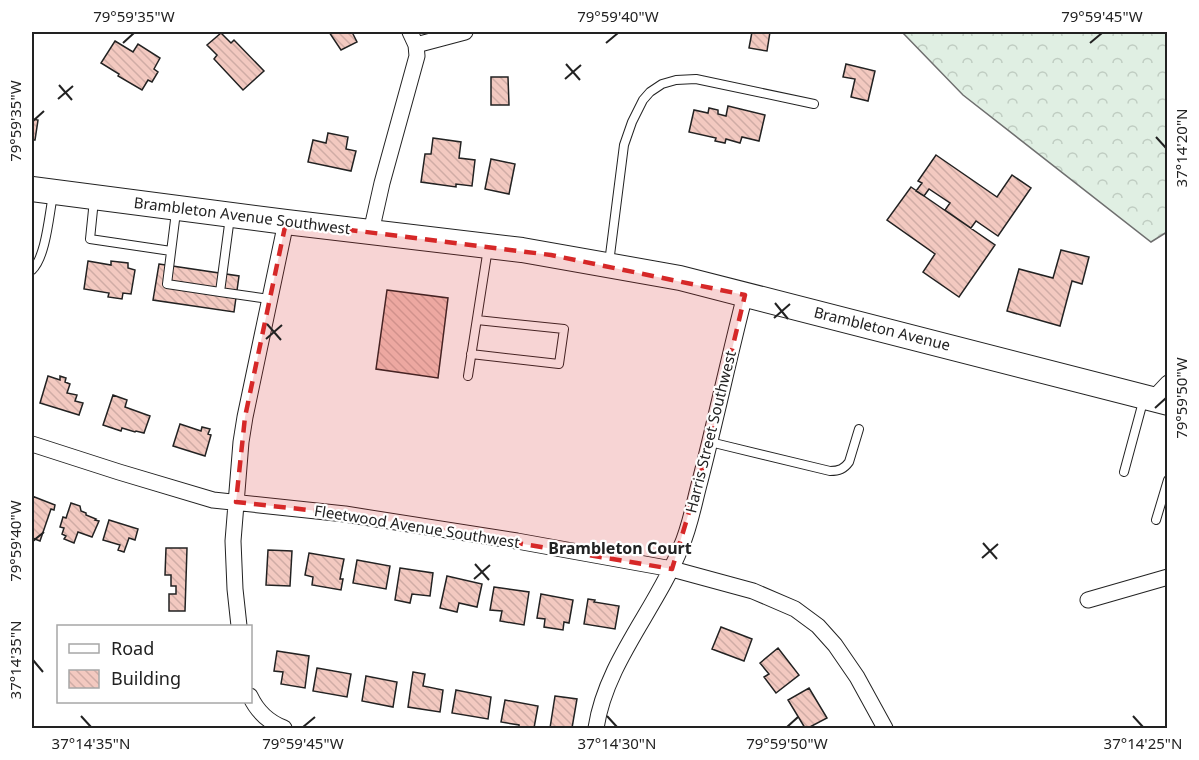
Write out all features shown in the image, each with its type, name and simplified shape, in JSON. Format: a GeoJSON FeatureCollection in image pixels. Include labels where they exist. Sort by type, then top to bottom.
{"type":"FeatureCollection","features":[{"type":"Feature","properties":{"kind":"main road","name":"Brambleton Avenue Southwest"},"geometry":{"type":"LineString","coordinates":[[42,191],[453,243]]}},
{"type":"Feature","properties":{"kind":"main road","name":"Brambleton Avenue"},"geometry":{"type":"LineString","coordinates":[[453,243],[551,255],[680,278],[1158,396]]}},
{"type":"Feature","properties":{"kind":"street"},"geometry":{"type":"LineString","coordinates":[[371,232],[417,56],[413,38],[465,32]]}},
{"type":"Feature","properties":{"kind":"street"},"geometry":{"type":"LineString","coordinates":[[239,625],[233,541],[245,417],[286,222]]}},
{"type":"Feature","properties":{"kind":"street","name":"Harris Street Southwest"},"geometry":{"type":"LineString","coordinates":[[596,729],[605,694],[615,669],[672,569],[683,544],[745,295]]}},
{"type":"Feature","properties":{"kind":"street","name":"Fleetwood Avenue Southwest"},"geometry":{"type":"LineString","coordinates":[[32,444],[213,500],[345,514],[517,542],[672,569],[753,591],[795,609],[818,626],[835,645],[857,677],[885,729]]}},
{"type":"Feature","properties":{"kind":"street"},"geometry":{"type":"LineString","coordinates":[[1088,600],[1167,577]]}},
{"type":"Feature","properties":{"kind":"street"},"geometry":{"type":"LineString","coordinates":[[252,699],[261,713],[273,724],[284,729]]}},
{"type":"Feature","properties":{"kind":"lane"},"geometry":{"type":"LineString","coordinates":[[609,265],[624,145],[632,122],[643,100],[650,92],[662,84],[676,80],[696,79],[814,104]]}},
{"type":"Feature","properties":{"kind":"lane"},"geometry":{"type":"LineString","coordinates":[[32,270],[41,256],[44,242],[42,191]]}},
{"type":"Feature","properties":{"kind":"lane"},"geometry":{"type":"LineString","coordinates":[[94,198],[90,239],[171,251]]}},
{"type":"Feature","properties":{"kind":"lane"},"geometry":{"type":"LineString","coordinates":[[177,208],[167,285],[269,299]]}},
{"type":"Feature","properties":{"kind":"lane"},"geometry":{"type":"LineString","coordinates":[[220,292],[230,215]]}},
{"type":"Feature","properties":{"kind":"lane"},"geometry":{"type":"LineString","coordinates":[[468,376],[489,247]]}},
{"type":"Feature","properties":{"kind":"lane"},"geometry":{"type":"LineString","coordinates":[[471,354],[560,364],[564,329],[477,320]]}},
{"type":"Feature","properties":{"kind":"lane"},"geometry":{"type":"LineString","coordinates":[[1124,472],[1158,396]]}},
{"type":"Feature","properties":{"kind":"lane"},"geometry":{"type":"LineString","coordinates":[[710,441],[830,471],[839,471],[849,462],[860,429]]}},
{"type":"Feature","properties":{"kind":"lane"},"geometry":{"type":"LineString","coordinates":[[1156,520],[1167,480]]}},
{"type":"Feature","properties":{"kind":"highlighted area"},"geometry":{"type":"Polygon","coordinates":[[[286,222],[551,255],[745,295],[710,442],[672,569],[345,514],[236,502],[245,417],[286,222]]]}},
{"type":"Feature","properties":{"kind":"green space"},"geometry":{"type":"Polygon","coordinates":[[[902,32],[1167,32],[1167,232],[1151,242],[963,95],[902,32]]]}},
{"type":"Feature","properties":{"kind":"building"},"geometry":{"type":"Polygon","coordinates":[[[329,32],[353,32],[357,42],[341,50],[329,32]]]}},
{"type":"Feature","properties":{"kind":"building"},"geometry":{"type":"Polygon","coordinates":[[[752,32],[770,32],[767,51],[749,48],[752,32]]]}},
{"type":"Feature","properties":{"kind":"building"},"geometry":{"type":"Polygon","coordinates":[[[221,33],[231,43],[234,40],[264,71],[243,90],[214,59],[217,55],[207,45],[221,33]]]}},
{"type":"Feature","properties":{"kind":"building"},"geometry":{"type":"Polygon","coordinates":[[[115,41],[133,52],[138,44],[160,58],[154,69],[158,72],[152,82],[148,80],[142,90],[101,63],[115,41]]]}},
{"type":"Feature","properties":{"kind":"building"},"geometry":{"type":"Polygon","coordinates":[[[846,64],[875,71],[868,101],[851,97],[855,79],[843,77],[846,64]]]}},
{"type":"Feature","properties":{"kind":"building"},"geometry":{"type":"Polygon","coordinates":[[[491,77],[508,77],[509,105],[491,105],[491,77]]]}},
{"type":"Feature","properties":{"kind":"building"},"geometry":{"type":"Polygon","coordinates":[[[728,106],[765,115],[759,141],[742,137],[740,143],[726,139],[725,143],[715,141],[716,138],[689,132],[694,110],[708,113],[709,108],[718,110],[718,114],[726,116],[728,106]]]}},
{"type":"Feature","properties":{"kind":"building"},"geometry":{"type":"Polygon","coordinates":[[[32,119],[38,120],[35,140],[32,140],[32,119]]]}},
{"type":"Feature","properties":{"kind":"building"},"geometry":{"type":"Polygon","coordinates":[[[328,133],[348,137],[346,149],[356,151],[351,171],[308,162],[313,140],[326,143],[328,133]]]}},
{"type":"Feature","properties":{"kind":"building"},"geometry":{"type":"Polygon","coordinates":[[[433,138],[461,142],[459,158],[475,160],[472,186],[456,184],[456,187],[421,182],[425,154],[431,154],[433,138]]]}},
{"type":"Feature","properties":{"kind":"building"},"geometry":{"type":"Polygon","coordinates":[[[936,155],[997,197],[1012,175],[1031,188],[998,236],[976,221],[971,228],[945,210],[950,203],[929,189],[924,196],[916,191],[922,183],[918,181],[936,155]]]}},
{"type":"Feature","properties":{"kind":"building"},"geometry":{"type":"Polygon","coordinates":[[[491,159],[515,164],[509,194],[485,189],[491,159]]]}},
{"type":"Feature","properties":{"kind":"building"},"geometry":{"type":"Polygon","coordinates":[[[911,187],[995,245],[959,297],[923,272],[935,254],[887,220],[911,187]]]}},
{"type":"Feature","properties":{"kind":"building"},"geometry":{"type":"Polygon","coordinates":[[[1061,250],[1089,257],[1082,284],[1072,281],[1060,326],[1007,311],[1019,269],[1053,278],[1061,250]]]}},
{"type":"Feature","properties":{"kind":"building"},"geometry":{"type":"Polygon","coordinates":[[[88,261],[111,265],[111,261],[128,263],[128,268],[135,270],[131,294],[123,293],[122,299],[108,297],[109,293],[84,289],[88,261]]]}},
{"type":"Feature","properties":{"kind":"building"},"geometry":{"type":"Polygon","coordinates":[[[159,264],[239,276],[234,312],[153,300],[159,264]]]}},
{"type":"Feature","properties":{"kind":"building"},"geometry":{"type":"Polygon","coordinates":[[[387,290],[448,298],[438,378],[376,369],[387,290]]]}},
{"type":"Feature","properties":{"kind":"building"},"geometry":{"type":"Polygon","coordinates":[[[48,376],[60,380],[60,376],[66,378],[65,382],[70,384],[67,393],[77,395],[75,401],[83,403],[79,415],[40,403],[48,376]]]}},
{"type":"Feature","properties":{"kind":"building"},"geometry":{"type":"Polygon","coordinates":[[[113,395],[127,400],[125,407],[150,416],[144,433],[122,428],[121,431],[103,425],[113,395]]]}},
{"type":"Feature","properties":{"kind":"building"},"geometry":{"type":"Polygon","coordinates":[[[180,424],[201,431],[202,427],[210,429],[208,434],[211,435],[205,456],[173,446],[180,424]]]}},
{"type":"Feature","properties":{"kind":"building"},"geometry":{"type":"Polygon","coordinates":[[[32,496],[55,505],[54,510],[51,509],[40,541],[32,538],[32,496]]]}},
{"type":"Feature","properties":{"kind":"building"},"geometry":{"type":"Polygon","coordinates":[[[71,503],[80,506],[81,511],[86,515],[99,521],[92,537],[78,532],[74,543],[64,539],[66,536],[62,534],[64,528],[60,527],[71,503]]]}},
{"type":"Feature","properties":{"kind":"building"},"geometry":{"type":"Polygon","coordinates":[[[109,520],[138,529],[135,540],[129,538],[124,552],[118,550],[120,545],[103,540],[109,520]]]}},
{"type":"Feature","properties":{"kind":"building"},"geometry":{"type":"Polygon","coordinates":[[[166,548],[187,548],[185,611],[169,611],[169,594],[176,594],[176,586],[171,586],[171,575],[165,575],[166,548]]]}},
{"type":"Feature","properties":{"kind":"building"},"geometry":{"type":"Polygon","coordinates":[[[268,550],[292,551],[290,586],[266,585],[268,550]]]}},
{"type":"Feature","properties":{"kind":"building"},"geometry":{"type":"Polygon","coordinates":[[[309,553],[344,559],[340,579],[343,579],[341,590],[312,585],[313,577],[305,575],[309,553]]]}},
{"type":"Feature","properties":{"kind":"building"},"geometry":{"type":"Polygon","coordinates":[[[357,560],[390,566],[386,589],[353,583],[357,560]]]}},
{"type":"Feature","properties":{"kind":"building"},"geometry":{"type":"Polygon","coordinates":[[[400,568],[433,573],[430,596],[412,594],[410,603],[395,600],[400,568]]]}},
{"type":"Feature","properties":{"kind":"building"},"geometry":{"type":"Polygon","coordinates":[[[447,576],[482,584],[477,607],[459,603],[457,612],[440,608],[447,576]]]}},
{"type":"Feature","properties":{"kind":"building"},"geometry":{"type":"Polygon","coordinates":[[[494,587],[529,592],[524,625],[500,621],[502,611],[490,610],[494,587]]]}},
{"type":"Feature","properties":{"kind":"building"},"geometry":{"type":"Polygon","coordinates":[[[541,594],[573,600],[569,623],[564,622],[563,630],[544,627],[545,619],[537,618],[541,594]]]}},
{"type":"Feature","properties":{"kind":"building"},"geometry":{"type":"Polygon","coordinates":[[[588,599],[619,606],[615,629],[584,624],[588,599]]]}},
{"type":"Feature","properties":{"kind":"building"},"geometry":{"type":"Polygon","coordinates":[[[721,627],[752,639],[744,661],[712,649],[721,627]]]}},
{"type":"Feature","properties":{"kind":"building"},"geometry":{"type":"Polygon","coordinates":[[[778,648],[799,675],[776,693],[764,677],[769,674],[760,663],[778,648]]]}},
{"type":"Feature","properties":{"kind":"building"},"geometry":{"type":"Polygon","coordinates":[[[277,651],[309,656],[305,688],[281,684],[283,672],[274,671],[277,651]]]}},
{"type":"Feature","properties":{"kind":"building"},"geometry":{"type":"Polygon","coordinates":[[[317,668],[351,674],[347,697],[313,691],[317,668]]]}},
{"type":"Feature","properties":{"kind":"building"},"geometry":{"type":"Polygon","coordinates":[[[413,672],[425,674],[423,686],[443,690],[440,712],[408,707],[413,672]]]}},
{"type":"Feature","properties":{"kind":"building"},"geometry":{"type":"Polygon","coordinates":[[[366,676],[397,682],[393,707],[362,701],[366,676]]]}},
{"type":"Feature","properties":{"kind":"building"},"geometry":{"type":"Polygon","coordinates":[[[809,688],[827,718],[805,728],[788,700],[809,688]]]}},
{"type":"Feature","properties":{"kind":"building"},"geometry":{"type":"Polygon","coordinates":[[[456,690],[491,697],[488,719],[452,713],[456,690]]]}},
{"type":"Feature","properties":{"kind":"building"},"geometry":{"type":"Polygon","coordinates":[[[555,696],[577,699],[572,728],[550,728],[555,696]]]}},
{"type":"Feature","properties":{"kind":"building"},"geometry":{"type":"Polygon","coordinates":[[[505,700],[538,706],[534,728],[519,728],[519,725],[501,722],[505,700]]]}},
{"type":"Feature","properties":{"kind":"district","name":"Brambleton Court"},"geometry":{"type":"Point","coordinates":[620,548]}}]}
